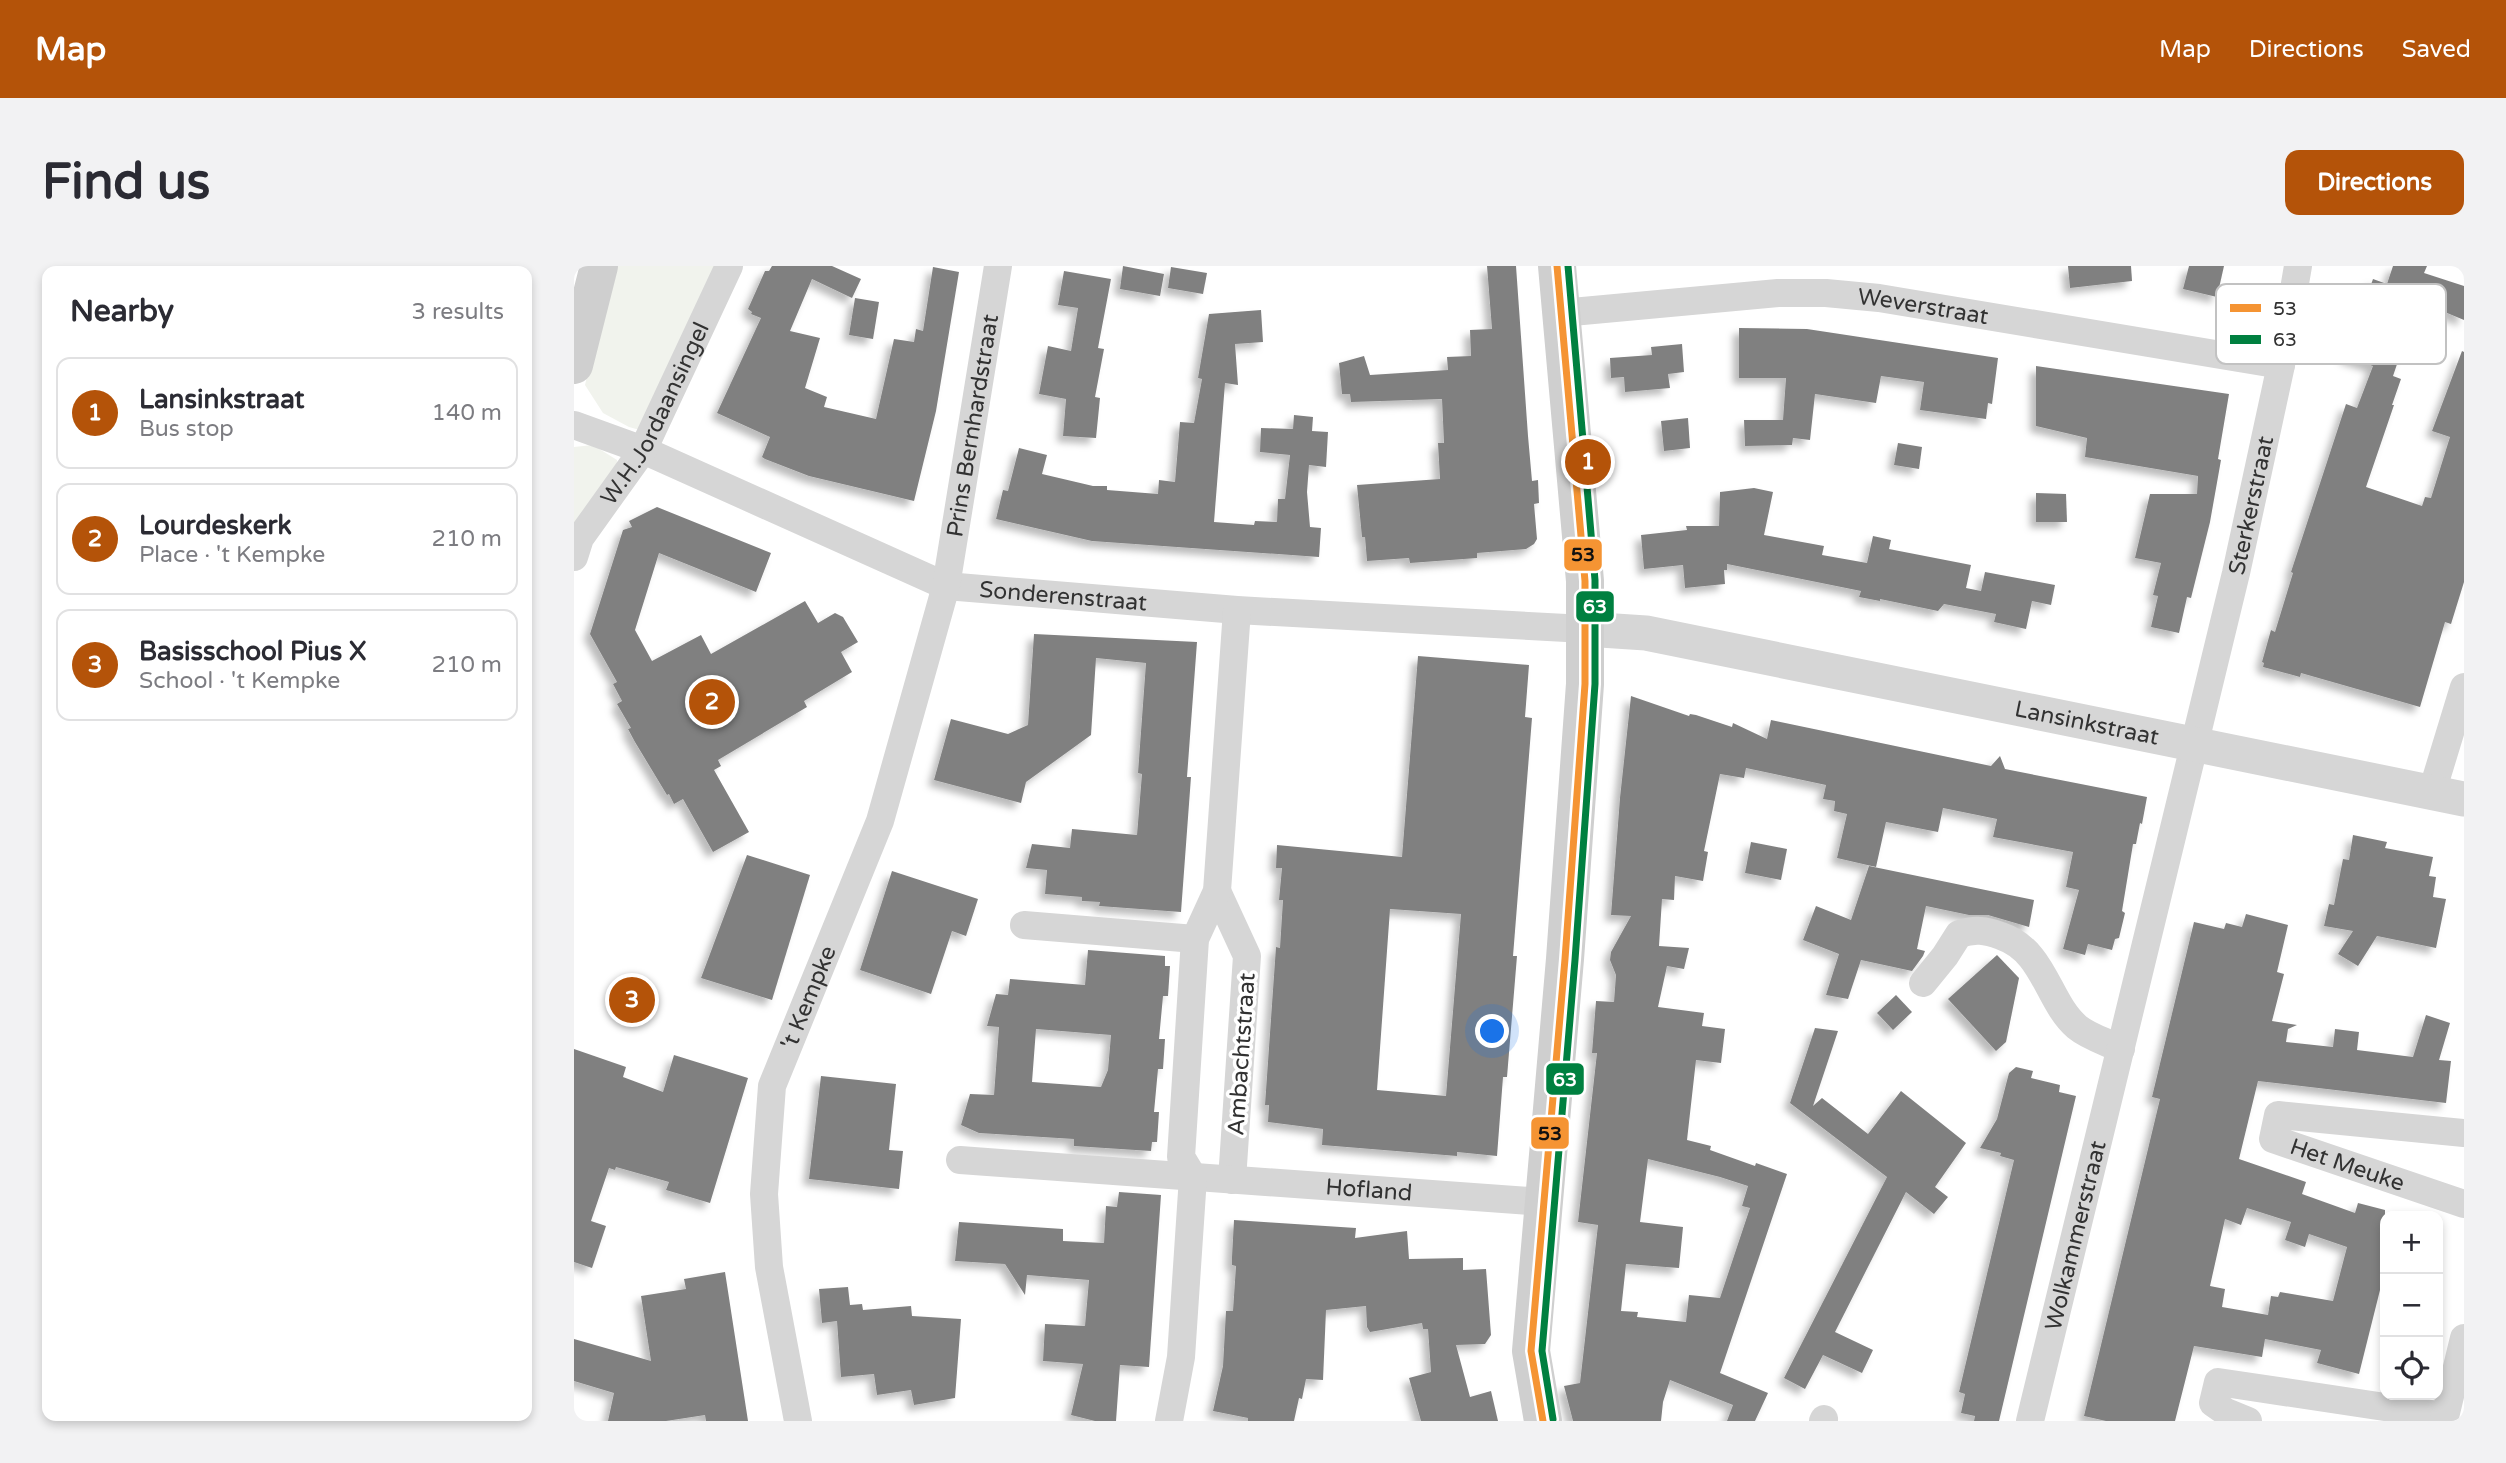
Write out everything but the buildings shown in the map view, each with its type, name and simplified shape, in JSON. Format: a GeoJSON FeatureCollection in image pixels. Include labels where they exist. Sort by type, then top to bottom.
{"type":"FeatureCollection","features":[{"type":"Feature","properties":{"kind":"main road"},"geometry":{"type":"LineString","coordinates":[[574,303],[597,266]]}},
{"type":"Feature","properties":{"kind":"main road"},"geometry":{"type":"LineString","coordinates":[[574,365],[597,266]]}},
{"type":"Feature","properties":{"kind":"main road"},"geometry":{"type":"LineString","coordinates":[[1543,1421],[1531,1350],[1584,698],[1586,581],[1557,266]]}},
{"type":"Feature","properties":{"kind":"street","name":"W.H.Jordaansingel"},"geometry":{"type":"LineString","coordinates":[[574,557],[580,538],[643,450],[729,266]]}},
{"type":"Feature","properties":{"kind":"street","name":"Prins Bernhardstraat"},"geometry":{"type":"LineString","coordinates":[[946,586],[998,266]]}},
{"type":"Feature","properties":{"kind":"street","name":"Sterkerstraat"},"geometry":{"type":"LineString","coordinates":[[2295,284],[2298,266]]}},
{"type":"Feature","properties":{"kind":"street","name":"Weverstraat"},"geometry":{"type":"LineString","coordinates":[[1562,313],[1777,293],[1826,293],[1879,298],[2216,354]]}},
{"type":"Feature","properties":{"kind":"street","name":"Weverstraat"},"geometry":{"type":"LineString","coordinates":[[2275,364],[2281,365]]}},
{"type":"Feature","properties":{"kind":"street","name":"Sterkerstraat"},"geometry":{"type":"LineString","coordinates":[[2194,743],[2236,573],[2281,365]]}},
{"type":"Feature","properties":{"kind":"street","name":"Sonderenstraat"},"geometry":{"type":"LineString","coordinates":[[574,425],[643,450],[946,586],[1237,610],[1585,629]]}},
{"type":"Feature","properties":{"kind":"street","name":"'t Kempke"},"geometry":{"type":"LineString","coordinates":[[798,1421],[769,1267],[764,1194],[772,1086],[880,821],[946,586]]}},
{"type":"Feature","properties":{"kind":"street","name":"Ambachtstraat"},"geometry":{"type":"LineString","coordinates":[[1169,1421],[1181,1357],[1193,1177],[1181,1157],[1195,939],[1217,891],[1237,610]]}},
{"type":"Feature","properties":{"kind":"street","name":"Lansinkstraat"},"geometry":{"type":"LineString","coordinates":[[1585,629],[1646,633],[2448,795]]}},
{"type":"Feature","properties":{"kind":"street"},"geometry":{"type":"LineString","coordinates":[[2448,795],[2464,687]]}},
{"type":"Feature","properties":{"kind":"street","name":"Wolkammerstraat"},"geometry":{"type":"LineString","coordinates":[[2030,1421],[2194,743]]}},
{"type":"Feature","properties":{"kind":"street","name":"Ambachtstraat"},"geometry":{"type":"LineString","coordinates":[[1217,891],[1247,956],[1232,1180]]}},
{"type":"Feature","properties":{"kind":"street"},"geometry":{"type":"LineString","coordinates":[[1024,925],[1195,939]]}},
{"type":"Feature","properties":{"kind":"street"},"geometry":{"type":"LineString","coordinates":[[1923,983],[1959,934],[1985,930],[2009,938],[2032,957],[2076,1026],[2121,1049]]}},
{"type":"Feature","properties":{"kind":"street","name":"Het Meuke"},"geometry":{"type":"LineString","coordinates":[[2464,1133],[2278,1115],[2273,1139],[2464,1204]]}},
{"type":"Feature","properties":{"kind":"street"},"geometry":{"type":"LineString","coordinates":[[960,1160],[1193,1177]]}},
{"type":"Feature","properties":{"kind":"street","name":"Hofland"},"geometry":{"type":"LineString","coordinates":[[1193,1177],[1543,1202]]}},
{"type":"Feature","properties":{"kind":"street"},"geometry":{"type":"LineString","coordinates":[[2248,1421],[2213,1403],[2218,1382],[2444,1419],[2464,1338]]}},
{"type":"Feature","properties":{"kind":"shaded area"},"geometry":{"type":"Polygon","coordinates":[[[613,266],[721,266],[647,432],[629,427],[603,413],[585,385],[613,266]]]}},
{"type":"Feature","properties":{"kind":"shaded area"},"geometry":{"type":"Polygon","coordinates":[[[593,445],[617,460],[616,474],[574,534],[574,447],[593,445]]]}},
{"type":"Feature","properties":{"kind":"transit line","name":"53"},"geometry":{"type":"LineString","coordinates":[[1543,1421],[1531,1351],[1565,959],[1585,684],[1585,581],[1557,266]]}},
{"type":"Feature","properties":{"kind":"transit line","name":"63"},"geometry":{"type":"LineString","coordinates":[[1553,1419],[1542,1351],[1595,684],[1595,580],[1568,266]]}},
{"type":"Feature","properties":{"kind":"place","name":"Lansinkstraat"},"geometry":{"type":"Point","coordinates":[1588,462]}},
{"type":"Feature","properties":{"kind":"place","name":"Lourdeskerk"},"geometry":{"type":"Point","coordinates":[712,702]}},
{"type":"Feature","properties":{"kind":"place","name":"Basisschool Pius X"},"geometry":{"type":"Point","coordinates":[632,1000]}}]}
